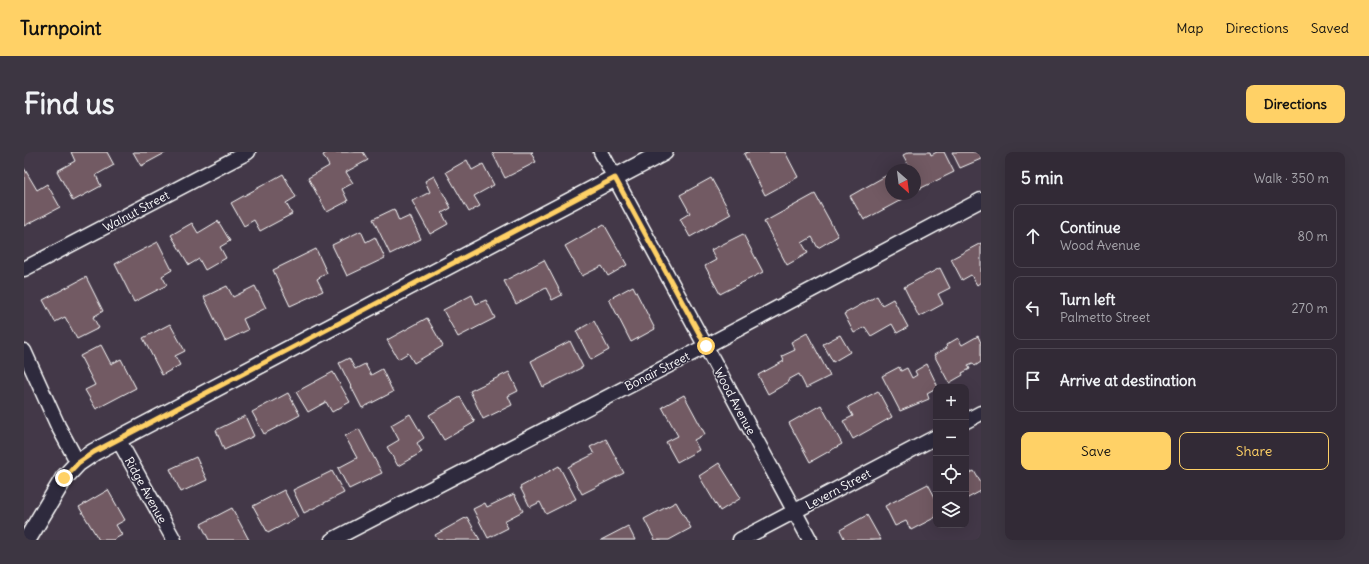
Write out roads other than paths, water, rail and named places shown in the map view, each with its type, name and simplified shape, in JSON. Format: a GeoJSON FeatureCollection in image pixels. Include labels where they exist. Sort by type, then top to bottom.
{"type":"FeatureCollection","features":[{"type":"Feature","properties":{"kind":"street","name":"Walnut Street"},"geometry":{"type":"LineString","coordinates":[[24,269],[248,152]]}},
{"type":"Feature","properties":{"kind":"street","name":"Wood Avenue"},"geometry":{"type":"LineString","coordinates":[[601,152],[810,540]]}},
{"type":"Feature","properties":{"kind":"street"},"geometry":{"type":"LineString","coordinates":[[27,540],[64,478],[78,463],[94,452],[664,152]]}},
{"type":"Feature","properties":{"kind":"street","name":"Bonair Street"},"geometry":{"type":"LineString","coordinates":[[332,540],[706,346],[981,200]]}},
{"type":"Feature","properties":{"kind":"street"},"geometry":{"type":"LineString","coordinates":[[24,351],[58,426],[78,463]]}},
{"type":"Feature","properties":{"kind":"street"},"geometry":{"type":"LineString","coordinates":[[968,420],[981,413]]}},
{"type":"Feature","properties":{"kind":"street","name":"Ridge Avenue"},"geometry":{"type":"LineString","coordinates":[[118,439],[174,540]]}},
{"type":"Feature","properties":{"kind":"street","name":"Levern Street"},"geometry":{"type":"LineString","coordinates":[[740,540],[933,439]]}}]}
